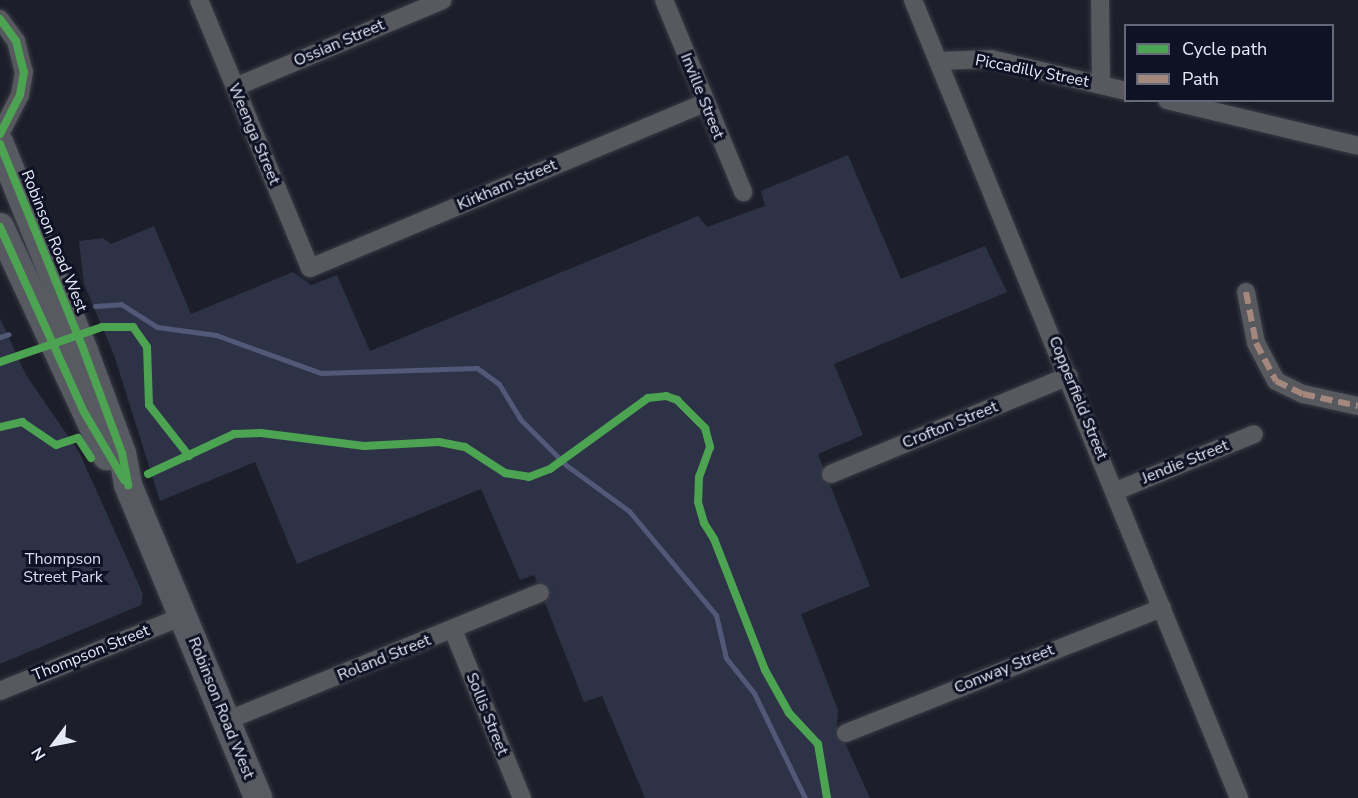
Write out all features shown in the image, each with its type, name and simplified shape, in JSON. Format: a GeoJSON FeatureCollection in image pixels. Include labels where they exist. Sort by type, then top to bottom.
{"type":"FeatureCollection","features":[{"type":"Feature","properties":{"kind":"main road","name":"Robinson Road West"},"geometry":{"type":"LineString","coordinates":[[0,144],[84,351],[122,453],[128,485]]}},
{"type":"Feature","properties":{"kind":"main road","name":"Robinson Road West"},"geometry":{"type":"LineString","coordinates":[[0,228],[84,412],[128,485],[258,798]]}},
{"type":"Feature","properties":{"kind":"street","name":"Weenga Street"},"geometry":{"type":"LineString","coordinates":[[199,0],[310,268]]}},
{"type":"Feature","properties":{"kind":"street","name":"Ossian Street"},"geometry":{"type":"LineString","coordinates":[[235,87],[443,0]]}},
{"type":"Feature","properties":{"kind":"street","name":"Inville Street"},"geometry":{"type":"LineString","coordinates":[[664,0],[742,192]]}},
{"type":"Feature","properties":{"kind":"street","name":"Copperfield Street"},"geometry":{"type":"LineString","coordinates":[[913,0],[1116,490],[1239,798]]}},
{"type":"Feature","properties":{"kind":"street"},"geometry":{"type":"LineString","coordinates":[[1100,0],[1101,85]]}},
{"type":"Feature","properties":{"kind":"street"},"geometry":{"type":"LineString","coordinates":[[0,19],[16,41],[24,72],[20,95],[0,134]]}},
{"type":"Feature","properties":{"kind":"street","name":"Piccadilly Street"},"geometry":{"type":"LineString","coordinates":[[938,61],[991,59],[1124,90]]}},
{"type":"Feature","properties":{"kind":"street"},"geometry":{"type":"LineString","coordinates":[[1175,102],[1358,146]]}},
{"type":"Feature","properties":{"kind":"street","name":"Kirkham Street"},"geometry":{"type":"LineString","coordinates":[[310,268],[704,103]]}},
{"type":"Feature","properties":{"kind":"street"},"geometry":{"type":"LineString","coordinates":[[1246,292],[1256,343],[1276,381],[1304,394],[1358,406]]}},
{"type":"Feature","properties":{"kind":"street","name":"Crofton Street"},"geometry":{"type":"LineString","coordinates":[[831,474],[1069,376]]}},
{"type":"Feature","properties":{"kind":"street","name":"Jendie Street"},"geometry":{"type":"LineString","coordinates":[[1116,490],[1254,434]]}},
{"type":"Feature","properties":{"kind":"street","name":"Roland Street"},"geometry":{"type":"LineString","coordinates":[[226,722],[540,593]]}},
{"type":"Feature","properties":{"kind":"street","name":"Conway Street"},"geometry":{"type":"LineString","coordinates":[[846,733],[1162,608]]}},
{"type":"Feature","properties":{"kind":"street","name":"Thompson Street"},"geometry":{"type":"LineString","coordinates":[[0,691],[183,616]]}},
{"type":"Feature","properties":{"kind":"street","name":"Sollis Street"},"geometry":{"type":"LineString","coordinates":[[453,630],[522,798]]}},
{"type":"Feature","properties":{"kind":"green space"},"geometry":{"type":"Polygon","coordinates":[[[848,155],[901,279],[985,246],[1007,292],[834,364],[863,435],[818,454],[870,586],[801,614],[838,710],[837,725],[870,798],[645,798],[602,696],[584,702],[534,575],[520,580],[481,489],[297,564],[255,462],[160,501],[114,355],[84,284],[79,241],[103,238],[111,244],[154,226],[191,314],[293,272],[311,285],[337,275],[370,351],[698,216],[707,227],[765,206],[761,191],[848,155]]]}},
{"type":"Feature","properties":{"kind":"green space","name":"Thompson Street Park"},"geometry":{"type":"Polygon","coordinates":[[[0,318],[26,375],[79,452],[143,594],[141,605],[0,664],[0,318]]]}},
{"type":"Feature","properties":{"kind":"waterway"},"geometry":{"type":"LineString","coordinates":[[95,306],[121,304],[157,327],[216,335],[321,373],[477,368],[499,384],[521,420],[566,465],[629,511],[716,615],[726,658],[754,693],[805,798]]}},
{"type":"Feature","properties":{"kind":"waterway"},"geometry":{"type":"LineString","coordinates":[[0,337],[9,334]]}},
{"type":"Feature","properties":{"kind":"marked path"},"geometry":{"type":"LineString","coordinates":[[1246,292],[1256,343],[1276,381],[1303,394],[1358,406]]}},
{"type":"Feature","properties":{"kind":"cycle path"},"geometry":{"type":"LineString","coordinates":[[0,19],[16,41],[24,72],[20,95],[0,134]]}},
{"type":"Feature","properties":{"kind":"cycle path"},"geometry":{"type":"LineString","coordinates":[[0,144],[84,351],[122,453],[128,485]]}},
{"type":"Feature","properties":{"kind":"cycle path"},"geometry":{"type":"LineString","coordinates":[[0,227],[84,412],[124,480]]}},
{"type":"Feature","properties":{"kind":"cycle path"},"geometry":{"type":"LineString","coordinates":[[0,362],[102,327],[133,327],[147,347],[149,405],[189,456]]}},
{"type":"Feature","properties":{"kind":"cycle path"},"geometry":{"type":"LineString","coordinates":[[148,474],[234,434],[261,433],[364,446],[439,442],[465,447],[505,473],[529,477],[550,469],[648,398],[666,396],[677,400],[705,428],[710,447],[699,477],[698,502],[704,523],[714,539],[765,670],[789,713],[818,744],[827,798]]}},
{"type":"Feature","properties":{"kind":"cycle path"},"geometry":{"type":"LineString","coordinates":[[0,427],[22,422],[56,445],[78,438],[91,458]]}}]}
